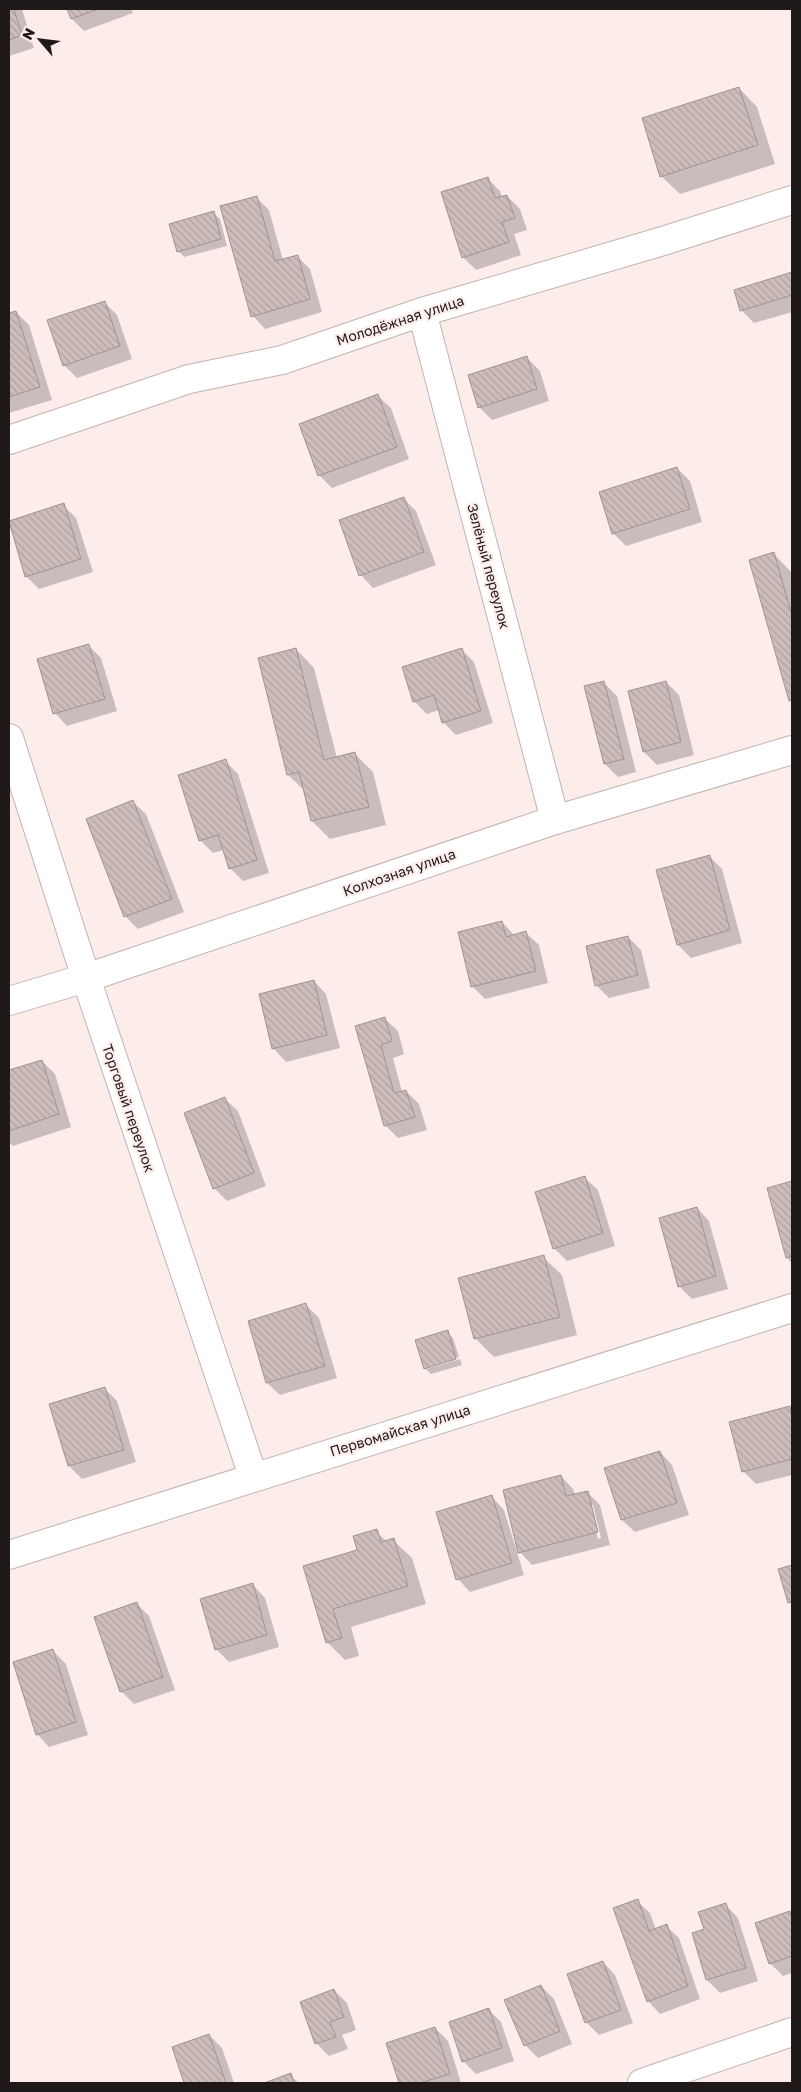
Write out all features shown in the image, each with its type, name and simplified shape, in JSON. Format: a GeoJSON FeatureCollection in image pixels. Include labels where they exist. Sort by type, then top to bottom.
{"type":"FeatureCollection","features":[{"type":"Feature","properties":{"kind":"street","name":"Молодёжная улица"},"geometry":{"type":"LineString","coordinates":[[9,440],[189,379],[282,360],[422,312],[663,241],[792,200]]}},
{"type":"Feature","properties":{"kind":"street","name":"Зелёный переулок"},"geometry":{"type":"LineString","coordinates":[[422,312],[555,820]]}},
{"type":"Feature","properties":{"kind":"street","name":"Торговый переулок"},"geometry":{"type":"LineString","coordinates":[[9,738],[86,978],[253,1476]]}},
{"type":"Feature","properties":{"kind":"street","name":"Колхозная улица"},"geometry":{"type":"LineString","coordinates":[[9,1001],[86,978],[555,820],[792,750]]}},
{"type":"Feature","properties":{"kind":"street","name":"Первомайская улица"},"geometry":{"type":"LineString","coordinates":[[9,1555],[253,1476],[792,1308]]}},
{"type":"Feature","properties":{"kind":"street"},"geometry":{"type":"LineString","coordinates":[[642,2083],[792,2032]]}},
{"type":"Feature","properties":{"kind":"building"},"geometry":{"type":"Polygon","coordinates":[[[9,9],[14,9],[22,35],[9,40],[9,9]]]}},
{"type":"Feature","properties":{"kind":"building"},"geometry":{"type":"Polygon","coordinates":[[[67,9],[99,9],[71,19],[67,9]]]}},
{"type":"Feature","properties":{"kind":"building"},"geometry":{"type":"Polygon","coordinates":[[[739,87],[758,145],[660,177],[642,118],[739,87]]]}},
{"type":"Feature","properties":{"kind":"building"},"geometry":{"type":"Polygon","coordinates":[[[488,177],[495,198],[507,195],[515,218],[502,222],[509,242],[462,258],[441,192],[488,177]]]}},
{"type":"Feature","properties":{"kind":"building"},"geometry":{"type":"Polygon","coordinates":[[[257,196],[275,261],[298,255],[310,299],[251,317],[220,206],[257,196]]]}},
{"type":"Feature","properties":{"kind":"building"},"geometry":{"type":"Polygon","coordinates":[[[214,211],[221,239],[177,252],[169,224],[214,211]]]}},
{"type":"Feature","properties":{"kind":"building"},"geometry":{"type":"Polygon","coordinates":[[[792,272],[792,295],[740,311],[734,290],[792,272]]]}},
{"type":"Feature","properties":{"kind":"building"},"geometry":{"type":"Polygon","coordinates":[[[105,301],[120,346],[63,366],[47,320],[105,301]]]}},
{"type":"Feature","properties":{"kind":"building"},"geometry":{"type":"Polygon","coordinates":[[[16,311],[40,387],[9,397],[9,313],[16,311]]]}},
{"type":"Feature","properties":{"kind":"building"},"geometry":{"type":"Polygon","coordinates":[[[527,356],[537,389],[478,408],[468,375],[527,356]]]}},
{"type":"Feature","properties":{"kind":"building"},"geometry":{"type":"Polygon","coordinates":[[[378,394],[397,447],[318,476],[299,424],[378,394]]]}},
{"type":"Feature","properties":{"kind":"building"},"geometry":{"type":"Polygon","coordinates":[[[677,467],[690,509],[612,534],[599,492],[677,467]]]}},
{"type":"Feature","properties":{"kind":"building"},"geometry":{"type":"Polygon","coordinates":[[[404,497],[424,552],[359,576],[339,520],[404,497]]]}},
{"type":"Feature","properties":{"kind":"building"},"geometry":{"type":"Polygon","coordinates":[[[64,503],[81,559],[25,577],[9,521],[64,503]]]}},
{"type":"Feature","properties":{"kind":"building"},"geometry":{"type":"Polygon","coordinates":[[[774,552],[792,616],[792,700],[789,701],[749,560],[774,552]]]}},
{"type":"Feature","properties":{"kind":"building"},"geometry":{"type":"Polygon","coordinates":[[[89,644],[105,699],[53,714],[37,659],[89,644]]]}},
{"type":"Feature","properties":{"kind":"building"},"geometry":{"type":"Polygon","coordinates":[[[296,648],[324,760],[355,752],[369,807],[311,821],[299,772],[287,775],[258,658],[296,648]]]}},
{"type":"Feature","properties":{"kind":"building"},"geometry":{"type":"Polygon","coordinates":[[[462,648],[481,711],[442,723],[434,695],[413,702],[402,667],[462,648]]]}},
{"type":"Feature","properties":{"kind":"building"},"geometry":{"type":"Polygon","coordinates":[[[604,681],[624,759],[604,764],[584,686],[604,681]]]}},
{"type":"Feature","properties":{"kind":"building"},"geometry":{"type":"Polygon","coordinates":[[[666,681],[681,742],[643,752],[628,691],[666,681]]]}},
{"type":"Feature","properties":{"kind":"building"},"geometry":{"type":"Polygon","coordinates":[[[226,759],[257,860],[229,869],[218,835],[199,841],[178,775],[226,759]]]}},
{"type":"Feature","properties":{"kind":"building"},"geometry":{"type":"Polygon","coordinates":[[[133,800],[172,899],[124,917],[86,819],[133,800]]]}},
{"type":"Feature","properties":{"kind":"building"},"geometry":{"type":"Polygon","coordinates":[[[710,855],[730,930],[677,945],[656,870],[710,855]]]}},
{"type":"Feature","properties":{"kind":"building"},"geometry":{"type":"Polygon","coordinates":[[[502,921],[506,937],[526,931],[536,971],[471,987],[458,932],[502,921]]]}},
{"type":"Feature","properties":{"kind":"building"},"geometry":{"type":"Polygon","coordinates":[[[628,936],[638,975],[595,986],[586,946],[628,936]]]}},
{"type":"Feature","properties":{"kind":"building"},"geometry":{"type":"Polygon","coordinates":[[[314,980],[327,1035],[272,1049],[259,994],[314,980]]]}},
{"type":"Feature","properties":{"kind":"building"},"geometry":{"type":"Polygon","coordinates":[[[385,1017],[392,1041],[381,1045],[394,1093],[406,1090],[415,1117],[384,1126],[355,1026],[385,1017]]]}},
{"type":"Feature","properties":{"kind":"building"},"geometry":{"type":"Polygon","coordinates":[[[42,1060],[59,1114],[9,1131],[9,1070],[42,1060]]]}},
{"type":"Feature","properties":{"kind":"building"},"geometry":{"type":"Polygon","coordinates":[[[225,1097],[254,1173],[213,1189],[184,1113],[225,1097]]]}},
{"type":"Feature","properties":{"kind":"building"},"geometry":{"type":"Polygon","coordinates":[[[585,1176],[603,1233],[553,1249],[535,1192],[585,1176]]]}},
{"type":"Feature","properties":{"kind":"building"},"geometry":{"type":"Polygon","coordinates":[[[792,1181],[792,1256],[786,1258],[767,1188],[792,1181]]]}},
{"type":"Feature","properties":{"kind":"building"},"geometry":{"type":"Polygon","coordinates":[[[697,1207],[716,1276],[678,1287],[659,1218],[697,1207]]]}},
{"type":"Feature","properties":{"kind":"building"},"geometry":{"type":"Polygon","coordinates":[[[544,1255],[560,1317],[474,1339],[458,1278],[544,1255]]]}},
{"type":"Feature","properties":{"kind":"building"},"geometry":{"type":"Polygon","coordinates":[[[306,1303],[325,1366],[266,1383],[248,1321],[306,1303]]]}},
{"type":"Feature","properties":{"kind":"building"},"geometry":{"type":"Polygon","coordinates":[[[448,1330],[456,1359],[424,1369],[415,1340],[448,1330]]]}},
{"type":"Feature","properties":{"kind":"building"},"geometry":{"type":"Polygon","coordinates":[[[105,1387],[124,1450],[68,1466],[49,1404],[105,1387]]]}},
{"type":"Feature","properties":{"kind":"building"},"geometry":{"type":"Polygon","coordinates":[[[790,1406],[792,1416],[792,1459],[742,1472],[729,1422],[790,1406]]]}},
{"type":"Feature","properties":{"kind":"building"},"geometry":{"type":"Polygon","coordinates":[[[660,1451],[677,1503],[621,1520],[604,1468],[660,1451]]]}},
{"type":"Feature","properties":{"kind":"building"},"geometry":{"type":"Polygon","coordinates":[[[561,1475],[566,1496],[588,1491],[598,1532],[518,1553],[503,1490],[561,1475]]]}},
{"type":"Feature","properties":{"kind":"building"},"geometry":{"type":"Polygon","coordinates":[[[492,1495],[512,1563],[456,1580],[436,1512],[492,1495]]]}},
{"type":"Feature","properties":{"kind":"building"},"geometry":{"type":"Polygon","coordinates":[[[377,1529],[381,1542],[394,1538],[408,1586],[333,1609],[342,1638],[326,1643],[303,1566],[357,1550],[353,1536],[377,1529]]]}},
{"type":"Feature","properties":{"kind":"building"},"geometry":{"type":"Polygon","coordinates":[[[792,1565],[792,1602],[788,1603],[778,1569],[792,1565]]]}},
{"type":"Feature","properties":{"kind":"building"},"geometry":{"type":"Polygon","coordinates":[[[253,1583],[267,1635],[215,1650],[200,1599],[253,1583]]]}},
{"type":"Feature","properties":{"kind":"building"},"geometry":{"type":"Polygon","coordinates":[[[137,1602],[163,1677],[120,1692],[94,1617],[137,1602]]]}},
{"type":"Feature","properties":{"kind":"building"},"geometry":{"type":"Polygon","coordinates":[[[53,1649],[76,1722],[36,1735],[13,1662],[53,1649]]]}},
{"type":"Feature","properties":{"kind":"building"},"geometry":{"type":"Polygon","coordinates":[[[638,1899],[649,1931],[667,1924],[688,1986],[647,2002],[613,1908],[638,1899]]]}},
{"type":"Feature","properties":{"kind":"building"},"geometry":{"type":"Polygon","coordinates":[[[726,1903],[746,1968],[706,1980],[692,1933],[704,1929],[698,1912],[726,1903]]]}},
{"type":"Feature","properties":{"kind":"building"},"geometry":{"type":"Polygon","coordinates":[[[790,1911],[792,1917],[792,1956],[769,1964],[755,1923],[790,1911]]]}},
{"type":"Feature","properties":{"kind":"building"},"geometry":{"type":"Polygon","coordinates":[[[603,1961],[621,2010],[585,2023],[567,1974],[603,1961]]]}},
{"type":"Feature","properties":{"kind":"building"},"geometry":{"type":"Polygon","coordinates":[[[541,1985],[560,2031],[524,2046],[504,2000],[541,1985]]]}},
{"type":"Feature","properties":{"kind":"building"},"geometry":{"type":"Polygon","coordinates":[[[334,1989],[344,2017],[330,2022],[336,2037],[315,2044],[300,2002],[334,1989]]]}},
{"type":"Feature","properties":{"kind":"building"},"geometry":{"type":"Polygon","coordinates":[[[489,2008],[502,2048],[462,2062],[449,2022],[489,2008]]]}},
{"type":"Feature","properties":{"kind":"building"},"geometry":{"type":"Polygon","coordinates":[[[435,2027],[450,2074],[420,2083],[399,2083],[386,2043],[435,2027]]]}},
{"type":"Feature","properties":{"kind":"building"},"geometry":{"type":"Polygon","coordinates":[[[209,2034],[226,2083],[184,2083],[172,2047],[209,2034]]]}},
{"type":"Feature","properties":{"kind":"building"},"geometry":{"type":"Polygon","coordinates":[[[291,2073],[294,2083],[264,2083],[291,2073]]]}}]}
